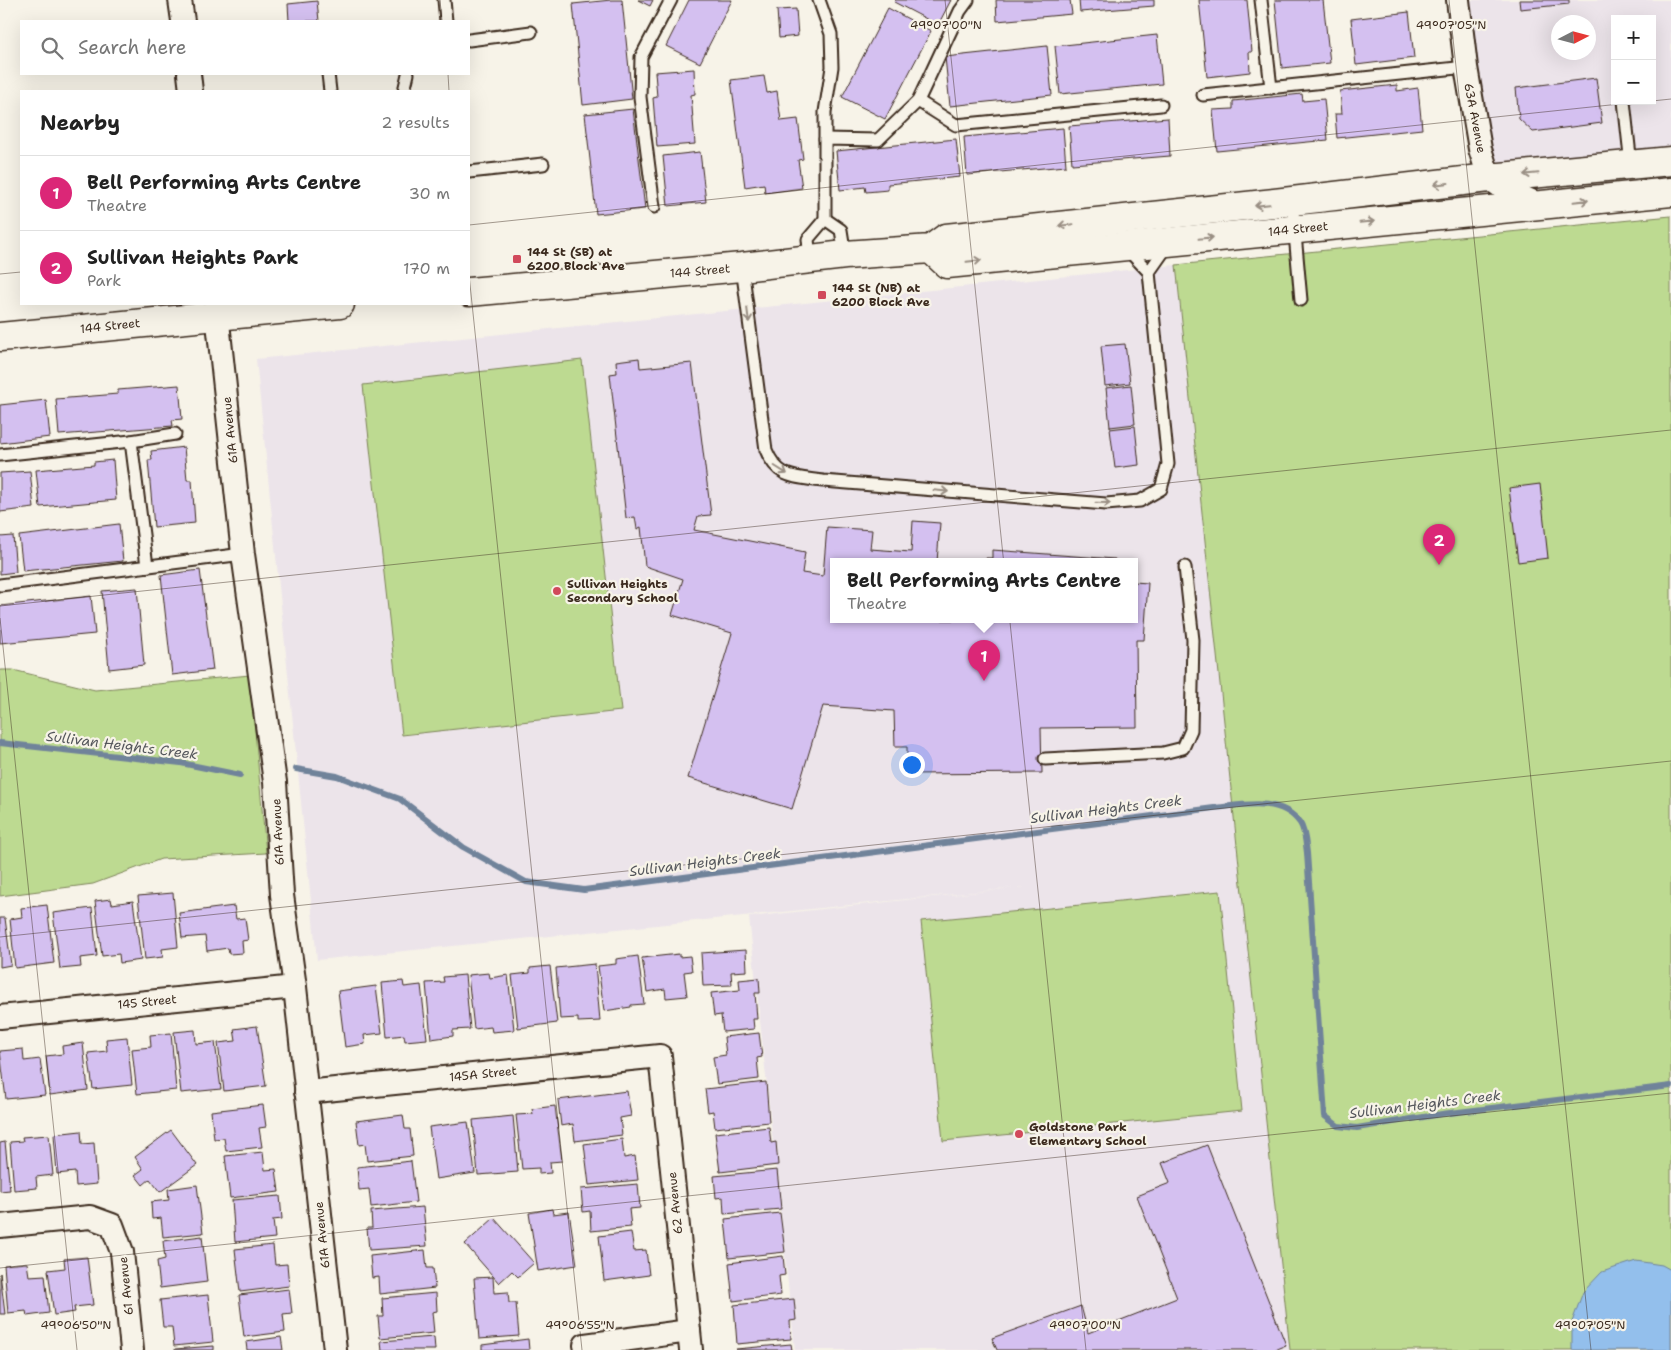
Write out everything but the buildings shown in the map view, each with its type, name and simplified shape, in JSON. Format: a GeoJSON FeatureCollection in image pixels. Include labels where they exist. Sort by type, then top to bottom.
{"type":"FeatureCollection","features":[{"type":"Feature","properties":{"kind":"main road","name":"144 Street"},"geometry":{"type":"LineString","coordinates":[[470,292],[742,267],[845,255],[931,249],[946,238],[1489,178],[1671,162]]}},
{"type":"Feature","properties":{"kind":"main road","name":"144 Street"},"geometry":{"type":"LineString","coordinates":[[931,249],[947,264],[1671,192]]}},
{"type":"Feature","properties":{"kind":"main road","name":"144 Street"},"geometry":{"type":"LineString","coordinates":[[0,337],[217,309],[315,305]]}},
{"type":"Feature","properties":{"kind":"street"},"geometry":{"type":"LineString","coordinates":[[180,0],[183,20]]}},
{"type":"Feature","properties":{"kind":"street","name":"63A Avenue"},"geometry":{"type":"LineString","coordinates":[[1458,0],[1466,68],[1480,148],[1489,178]]}},
{"type":"Feature","properties":{"kind":"street"},"geometry":{"type":"LineString","coordinates":[[189,75],[191,90]]}},
{"type":"Feature","properties":{"kind":"street"},"geometry":{"type":"LineString","coordinates":[[1489,178],[1501,187],[1540,205]]}},
{"type":"Feature","properties":{"kind":"street","name":"61A Avenue"},"geometry":{"type":"LineString","coordinates":[[217,309],[243,554],[275,782],[282,895],[295,987],[335,1350]]}},
{"type":"Feature","properties":{"kind":"street","name":"145 Street"},"geometry":{"type":"LineString","coordinates":[[0,1017],[295,987]]}},
{"type":"Feature","properties":{"kind":"street","name":"145A Street"},"geometry":{"type":"LineString","coordinates":[[306,1092],[660,1056]]}},
{"type":"Feature","properties":{"kind":"street","name":"62 Avenue"},"geometry":{"type":"LineString","coordinates":[[660,1056],[690,1341]]}},
{"type":"Feature","properties":{"kind":"street","name":"61 Avenue"},"geometry":{"type":"LineString","coordinates":[[0,1226],[90,1217],[112,1225],[122,1252],[132,1350]]}},
{"type":"Feature","properties":{"kind":"street"},"geometry":{"type":"LineString","coordinates":[[585,1345],[690,1341]]}},
{"type":"Feature","properties":{"kind":"lane"},"geometry":{"type":"LineString","coordinates":[[444,0],[446,20]]}},
{"type":"Feature","properties":{"kind":"lane"},"geometry":{"type":"LineString","coordinates":[[654,207],[640,97],[641,57],[671,0]]}},
{"type":"Feature","properties":{"kind":"lane"},"geometry":{"type":"LineString","coordinates":[[810,259],[808,239],[825,219],[825,112],[832,67],[830,34],[819,0]]}},
{"type":"Feature","properties":{"kind":"lane"},"geometry":{"type":"LineString","coordinates":[[825,139],[878,140],[918,101],[960,11],[968,0]]}},
{"type":"Feature","properties":{"kind":"lane"},"geometry":{"type":"LineString","coordinates":[[1262,0],[1271,88]]}},
{"type":"Feature","properties":{"kind":"lane"},"geometry":{"type":"LineString","coordinates":[[470,40],[530,32]]}},
{"type":"Feature","properties":{"kind":"lane"},"geometry":{"type":"LineString","coordinates":[[1203,95],[1466,68]]}},
{"type":"Feature","properties":{"kind":"lane"},"geometry":{"type":"LineString","coordinates":[[328,75],[330,90]]}},
{"type":"Feature","properties":{"kind":"lane"},"geometry":{"type":"LineString","coordinates":[[404,90],[408,75]]}},
{"type":"Feature","properties":{"kind":"lane"},"geometry":{"type":"LineString","coordinates":[[918,101],[956,125],[1161,106]]}},
{"type":"Feature","properties":{"kind":"lane"},"geometry":{"type":"LineString","coordinates":[[1624,105],[1632,165]]}},
{"type":"Feature","properties":{"kind":"lane"},"geometry":{"type":"LineString","coordinates":[[470,172],[543,164]]}},
{"type":"Feature","properties":{"kind":"lane"},"geometry":{"type":"LineString","coordinates":[[1292,201],[1302,300]]}},
{"type":"Feature","properties":{"kind":"lane"},"geometry":{"type":"LineString","coordinates":[[825,219],[841,230],[845,255]]}},
{"type":"Feature","properties":{"kind":"lane"},"geometry":{"type":"LineString","coordinates":[[742,267],[766,450],[771,463],[780,472],[796,478],[823,481],[1106,504],[1140,501],[1161,489],[1168,464],[1149,272],[1103,221]]}},
{"type":"Feature","properties":{"kind":"lane"},"geometry":{"type":"LineString","coordinates":[[1149,272],[1170,242]]}},
{"type":"Feature","properties":{"kind":"lane"},"geometry":{"type":"LineString","coordinates":[[0,455],[131,441],[175,434]]}},
{"type":"Feature","properties":{"kind":"lane"},"geometry":{"type":"LineString","coordinates":[[131,441],[147,566]]}},
{"type":"Feature","properties":{"kind":"lane"},"geometry":{"type":"LineString","coordinates":[[0,584],[243,554]]}},
{"type":"Feature","properties":{"kind":"lane"},"geometry":{"type":"LineString","coordinates":[[1045,759],[1163,753],[1182,748],[1191,730],[1193,640],[1185,567]]}},
{"type":"Feature","properties":{"kind":"shaded area"},"geometry":{"type":"Polygon","coordinates":[[[1462,0],[1671,0],[1671,154],[1483,173],[1462,0]]]}},
{"type":"Feature","properties":{"kind":"shaded area","name":"Sullivan Heights Secondary School"},"geometry":{"type":"Polygon","coordinates":[[[1176,265],[1290,1350],[795,1350],[749,917],[1025,887],[317,960],[256,359],[1176,265]]]}},
{"type":"Feature","properties":{"kind":"green space"},"geometry":{"type":"Polygon","coordinates":[[[1671,216],[1671,1350],[1290,1350],[1176,265],[1671,216]]]}},
{"type":"Feature","properties":{"kind":"green space"},"geometry":{"type":"Polygon","coordinates":[[[582,360],[621,711],[402,735],[363,385],[582,360]]]}},
{"type":"Feature","properties":{"kind":"green space"},"geometry":{"type":"Polygon","coordinates":[[[0,670],[13,670],[95,690],[250,675],[266,853],[161,859],[93,884],[0,896],[0,670]]]}},
{"type":"Feature","properties":{"kind":"green space"},"geometry":{"type":"Polygon","coordinates":[[[1220,891],[1242,1111],[943,1141],[921,921],[1220,891]]]}},
{"type":"Feature","properties":{"kind":"water"},"geometry":{"type":"Polygon","coordinates":[[[1636,1261],[1662,1265],[1671,1270],[1671,1350],[1572,1350],[1572,1322],[1583,1292],[1602,1272],[1636,1261]]]}},
{"type":"Feature","properties":{"kind":"waterway","name":"Sullivan Heights Creek"},"geometry":{"type":"LineString","coordinates":[[0,743],[181,763],[240,775]]}},
{"type":"Feature","properties":{"kind":"waterway","name":"Sullivan Heights Creek"},"geometry":{"type":"LineString","coordinates":[[296,769],[337,776],[400,799],[463,847],[526,882],[584,890],[1214,808],[1249,804],[1272,806],[1292,814],[1302,826],[1304,833],[1307,853],[1325,1116],[1338,1126],[1357,1128],[1442,1114],[1671,1086]]}},
{"type":"Feature","properties":{"kind":"place","name":"144 St (SB) at 6200 Block Ave"},"geometry":{"type":"Point","coordinates":[517,259]}},
{"type":"Feature","properties":{"kind":"place","name":"144 St (NB) at 6200 Block Ave"},"geometry":{"type":"Point","coordinates":[822,295]}},
{"type":"Feature","properties":{"kind":"place","name":"Sullivan Heights Park"},"geometry":{"type":"Point","coordinates":[1439,565]}},
{"type":"Feature","properties":{"kind":"place","name":"Sullivan Heights Secondary School"},"geometry":{"type":"Point","coordinates":[557,591]}},
{"type":"Feature","properties":{"kind":"place","name":"Bell Performing Arts Centre"},"geometry":{"type":"Point","coordinates":[984,681]}},
{"type":"Feature","properties":{"kind":"place","name":"Goldstone Park Elementary School"},"geometry":{"type":"Point","coordinates":[1019,1134]}}]}
